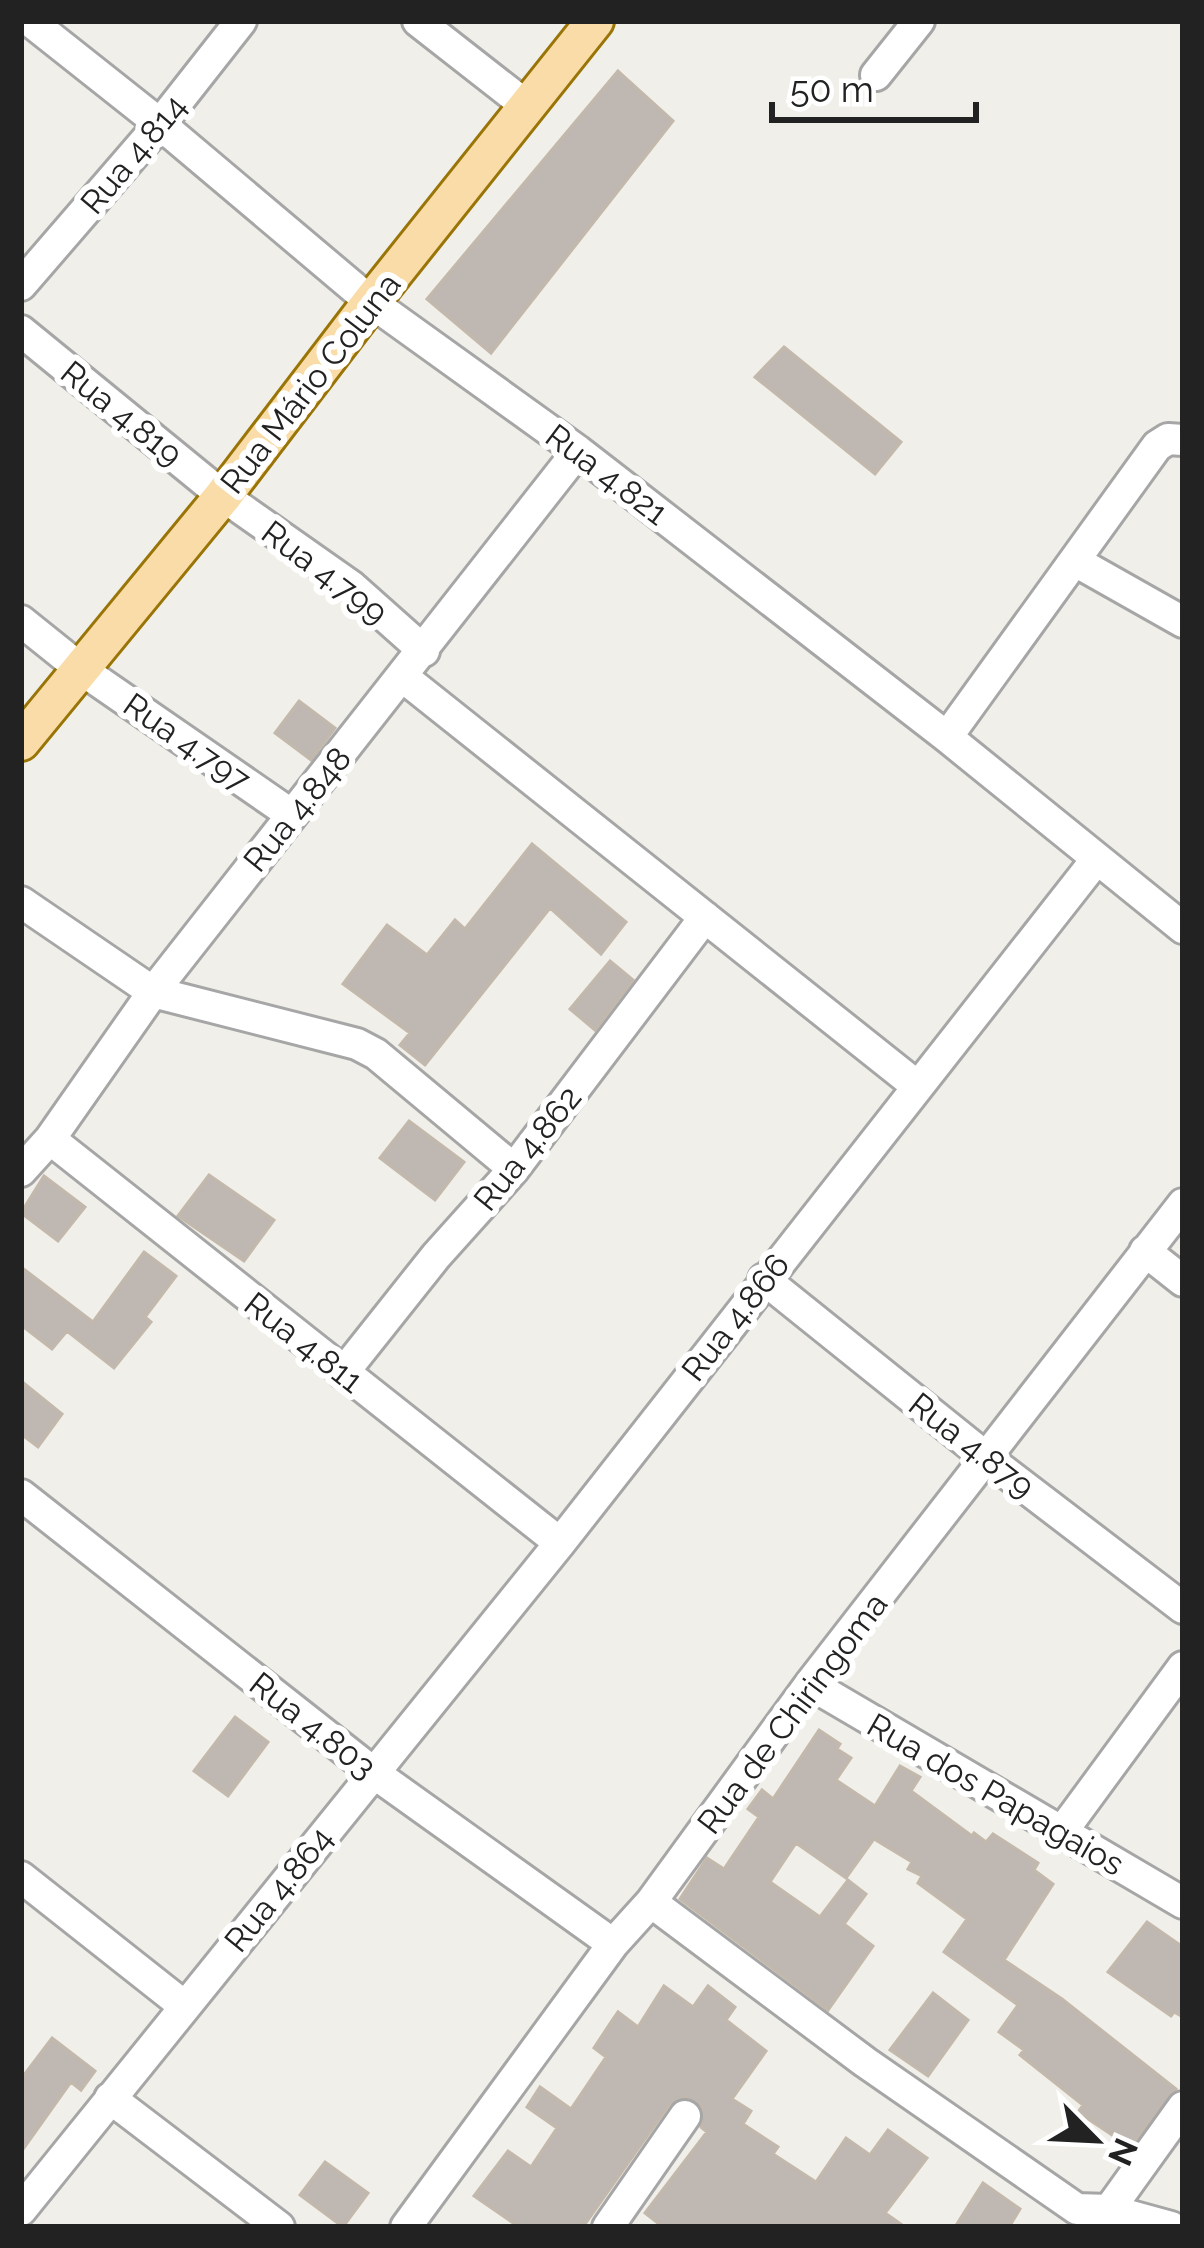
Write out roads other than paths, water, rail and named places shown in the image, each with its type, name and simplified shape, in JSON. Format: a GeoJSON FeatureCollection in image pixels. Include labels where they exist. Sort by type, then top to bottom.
{"type":"FeatureCollection","features":[{"type":"Feature","properties":{"kind":"main road","name":"Rua Mário Coluna"},"geometry":{"type":"LineString","coordinates":[[21,742],[223,496],[596,21]]}},
{"type":"Feature","properties":{"kind":"street","name":"Rua 4.821"},"geometry":{"type":"LineString","coordinates":[[30,21],[371,302],[578,451],[947,737],[1183,928]]}},
{"type":"Feature","properties":{"kind":"street","name":"Rua 4.814"},"geometry":{"type":"LineString","coordinates":[[21,285],[242,21]]}},
{"type":"Feature","properties":{"kind":"street"},"geometry":{"type":"LineString","coordinates":[[418,21],[528,107]]}},
{"type":"Feature","properties":{"kind":"street"},"geometry":{"type":"LineString","coordinates":[[876,75],[919,21]]}},
{"type":"Feature","properties":{"kind":"street","name":"Rua 4.819"},"geometry":{"type":"LineString","coordinates":[[21,331],[223,496]]}},
{"type":"Feature","properties":{"kind":"street"},"geometry":{"type":"LineString","coordinates":[[947,737],[1157,446],[1168,439],[1183,440]]}},
{"type":"Feature","properties":{"kind":"street","name":"Rua 4.848"},"geometry":{"type":"LineString","coordinates":[[21,1169],[50,1139],[153,992],[578,451]]}},
{"type":"Feature","properties":{"kind":"street","name":"Rua 4.799"},"geometry":{"type":"LineString","coordinates":[[223,496],[352,586],[424,651]]}},
{"type":"Feature","properties":{"kind":"street"},"geometry":{"type":"LineString","coordinates":[[1075,561],[1183,622]]}},
{"type":"Feature","properties":{"kind":"street","name":"Rua 4.797"},"geometry":{"type":"LineString","coordinates":[[21,621],[82,670],[292,815]]}},
{"type":"Feature","properties":{"kind":"street"},"geometry":{"type":"LineString","coordinates":[[403,677],[917,1086]]}},
{"type":"Feature","properties":{"kind":"street","name":"Rua 4.866"},"geometry":{"type":"LineString","coordinates":[[374,1773],[560,1544],[1096,860]]}},
{"type":"Feature","properties":{"kind":"street"},"geometry":{"type":"LineString","coordinates":[[21,902],[153,992],[357,1044],[406,1078],[514,1169]]}},
{"type":"Feature","properties":{"kind":"street","name":"Rua 4.862"},"geometry":{"type":"LineString","coordinates":[[343,1373],[436,1256],[514,1169],[705,917]]}},
{"type":"Feature","properties":{"kind":"street","name":"Rua 4.811"},"geometry":{"type":"LineString","coordinates":[[50,1139],[560,1544]]}},
{"type":"Feature","properties":{"kind":"street","name":"Rua de Chiringoma"},"geometry":{"type":"LineString","coordinates":[[406,2227],[810,1684],[1183,1204]]}},
{"type":"Feature","properties":{"kind":"street"},"geometry":{"type":"LineString","coordinates":[[1145,1251],[1183,1281]]}},
{"type":"Feature","properties":{"kind":"street","name":"Rua 4.879"},"geometry":{"type":"LineString","coordinates":[[764,1279],[1183,1608]]}},
{"type":"Feature","properties":{"kind":"street","name":"Rua 4.803"},"geometry":{"type":"LineString","coordinates":[[21,1496],[374,1773],[613,1944]]}},
{"type":"Feature","properties":{"kind":"street"},"geometry":{"type":"LineString","coordinates":[[1061,1833],[1183,1667]]}},
{"type":"Feature","properties":{"kind":"street","name":"Rua dos Papagaios"},"geometry":{"type":"LineString","coordinates":[[810,1684],[1183,1903]]}},
{"type":"Feature","properties":{"kind":"street","name":"Rua 4.864"},"geometry":{"type":"LineString","coordinates":[[21,2210],[374,1773]]}},
{"type":"Feature","properties":{"kind":"street"},"geometry":{"type":"LineString","coordinates":[[21,1877],[183,2006]]}},
{"type":"Feature","properties":{"kind":"street"},"geometry":{"type":"LineString","coordinates":[[651,1902],[865,2062],[1077,2210],[1109,2210],[1172,2227]]}},
{"type":"Feature","properties":{"kind":"street"},"geometry":{"type":"LineString","coordinates":[[110,2098],[279,2227]]}},
{"type":"Feature","properties":{"kind":"street"},"geometry":{"type":"LineString","coordinates":[[1109,2210],[1183,2107]]}},
{"type":"Feature","properties":{"kind":"street"},"geometry":{"type":"LineString","coordinates":[[608,2227],[685,2116]]}}]}
